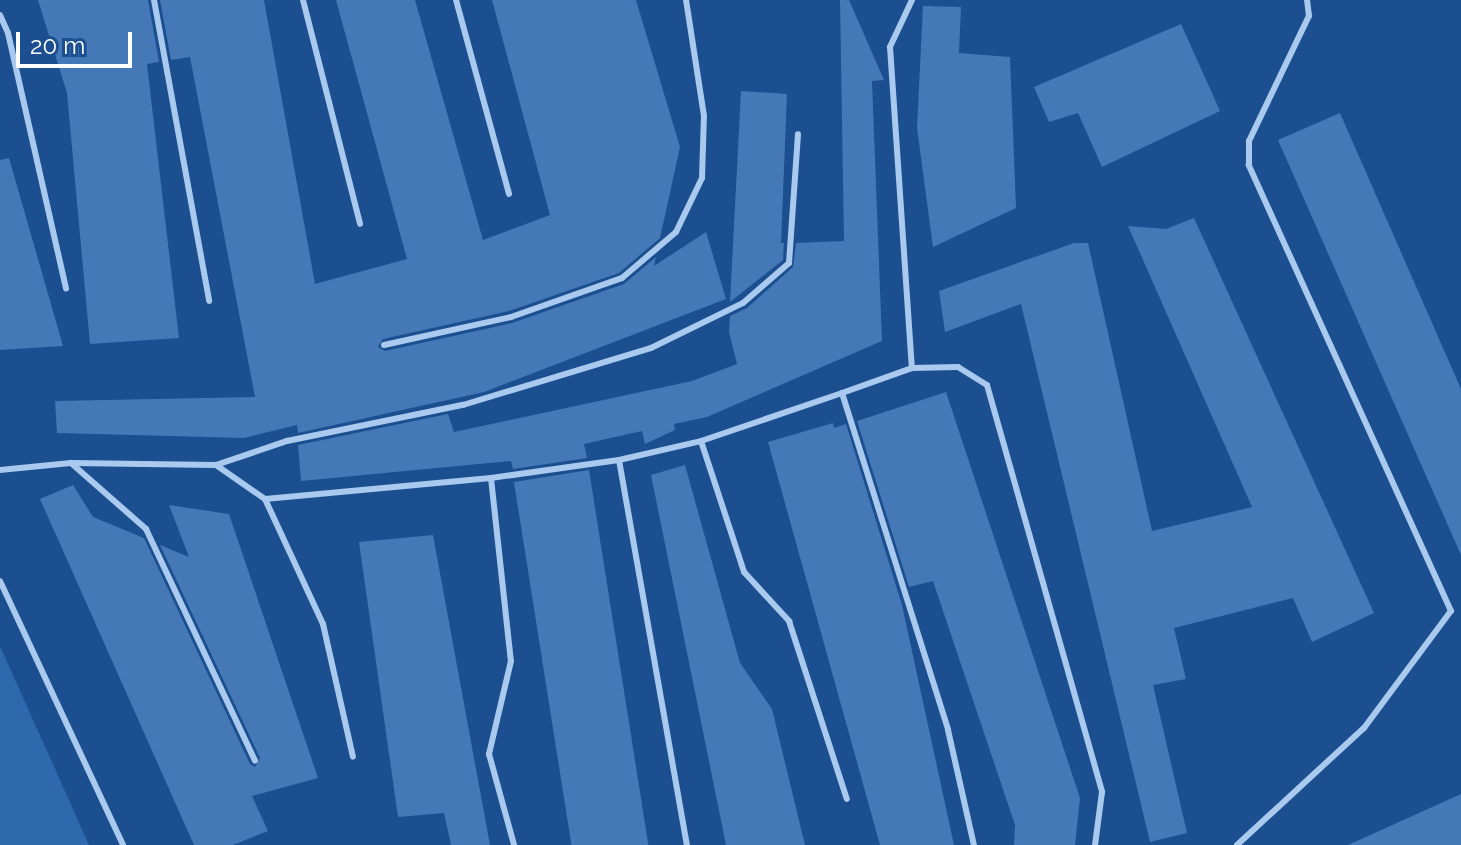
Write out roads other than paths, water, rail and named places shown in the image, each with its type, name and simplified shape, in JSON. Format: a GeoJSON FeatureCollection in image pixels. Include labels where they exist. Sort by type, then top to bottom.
{"type":"FeatureCollection","features":[{"type":"Feature","properties":{"kind":"lane"},"geometry":{"type":"LineString","coordinates":[[154,0],[209,301]]}},
{"type":"Feature","properties":{"kind":"lane"},"geometry":{"type":"LineString","coordinates":[[303,0],[360,224]]}},
{"type":"Feature","properties":{"kind":"lane"},"geometry":{"type":"LineString","coordinates":[[456,0],[509,194]]}},
{"type":"Feature","properties":{"kind":"lane"},"geometry":{"type":"LineString","coordinates":[[384,345],[511,317],[622,278],[676,232],[702,178],[704,116],[686,0]]}},
{"type":"Feature","properties":{"kind":"lane"},"geometry":{"type":"LineString","coordinates":[[912,0],[890,47],[912,368]]}},
{"type":"Feature","properties":{"kind":"lane"},"geometry":{"type":"LineString","coordinates":[[1237,845],[1364,728],[1451,611],[1249,165],[1249,141],[1309,16],[1307,0]]}},
{"type":"Feature","properties":{"kind":"lane"},"geometry":{"type":"LineString","coordinates":[[0,15],[8,33],[66,289]]}},
{"type":"Feature","properties":{"kind":"lane"},"geometry":{"type":"LineString","coordinates":[[0,470],[71,463],[216,465],[287,441],[463,405],[651,348],[743,303],[789,263],[798,134]]}},
{"type":"Feature","properties":{"kind":"lane"},"geometry":{"type":"LineString","coordinates":[[265,499],[491,478],[619,460],[701,441],[912,368],[958,367],[987,385],[1102,792],[1095,845]]}},
{"type":"Feature","properties":{"kind":"lane"},"geometry":{"type":"LineString","coordinates":[[842,393],[948,730],[974,845]]}},
{"type":"Feature","properties":{"kind":"lane"},"geometry":{"type":"LineString","coordinates":[[701,441],[744,572],[789,621],[847,799]]}},
{"type":"Feature","properties":{"kind":"lane"},"geometry":{"type":"LineString","coordinates":[[619,460],[687,845]]}},
{"type":"Feature","properties":{"kind":"lane"},"geometry":{"type":"LineString","coordinates":[[71,463],[146,529],[255,761]]}},
{"type":"Feature","properties":{"kind":"lane"},"geometry":{"type":"LineString","coordinates":[[216,465],[265,499],[323,624],[353,757]]}},
{"type":"Feature","properties":{"kind":"lane"},"geometry":{"type":"LineString","coordinates":[[491,478],[511,661],[489,754],[514,845]]}},
{"type":"Feature","properties":{"kind":"lane"},"geometry":{"type":"LineString","coordinates":[[0,581],[123,845]]}}]}
